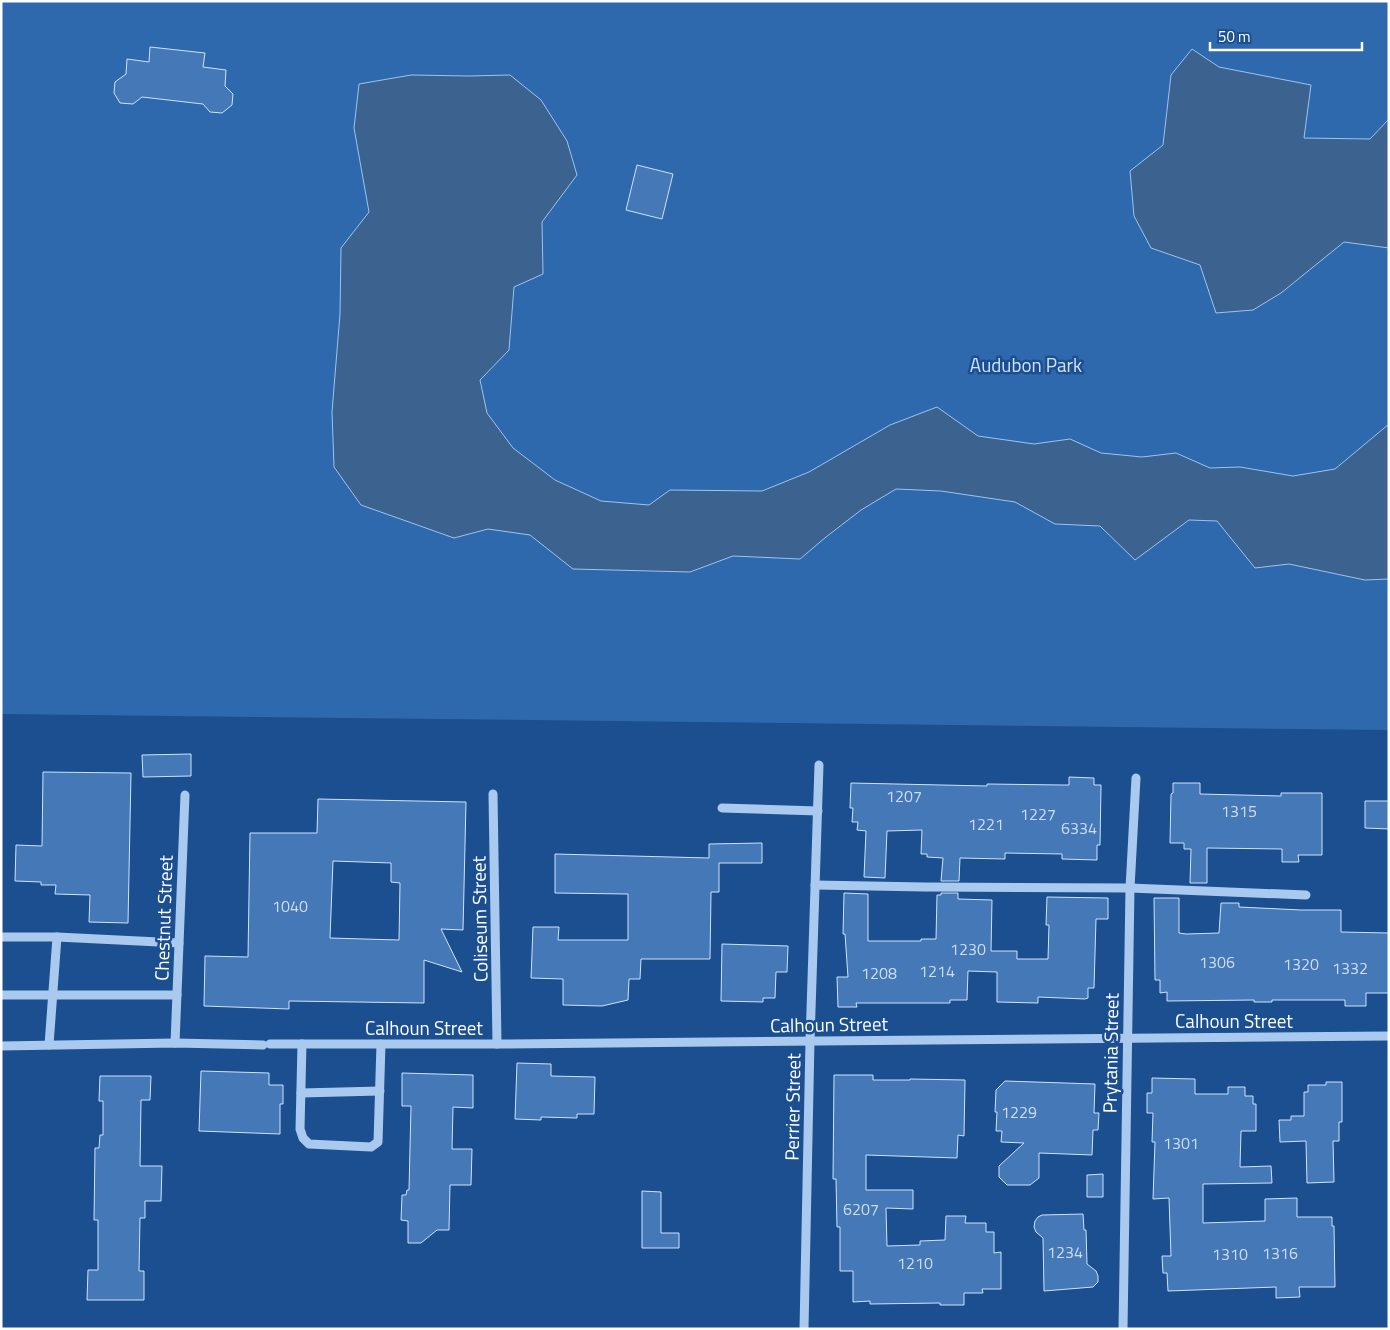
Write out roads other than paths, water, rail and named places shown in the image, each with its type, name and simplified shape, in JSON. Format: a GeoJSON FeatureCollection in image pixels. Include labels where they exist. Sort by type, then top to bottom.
{"type":"FeatureCollection","features":[{"type":"Feature","properties":{"kind":"street","name":"Perrier Street"},"geometry":{"type":"LineString","coordinates":[[804,1329],[810,1041],[820,765]]}},
{"type":"Feature","properties":{"kind":"street","name":"Prytania Street"},"geometry":{"type":"LineString","coordinates":[[1123,1329],[1126,1037],[1130,888],[1136,778]]}},
{"type":"Feature","properties":{"kind":"street","name":"Coliseum Street"},"geometry":{"type":"LineString","coordinates":[[493,794],[497,1044]]}},
{"type":"Feature","properties":{"kind":"street","name":"Chestnut Street"},"geometry":{"type":"LineString","coordinates":[[174,1044],[185,795]]}},
{"type":"Feature","properties":{"kind":"street"},"geometry":{"type":"LineString","coordinates":[[722,808],[818,811]]}},
{"type":"Feature","properties":{"kind":"street"},"geometry":{"type":"LineString","coordinates":[[815,885],[1130,888],[1306,895]]}},
{"type":"Feature","properties":{"kind":"street"},"geometry":{"type":"LineString","coordinates":[[1,937],[57,937],[179,943]]}},
{"type":"Feature","properties":{"kind":"street"},"geometry":{"type":"LineString","coordinates":[[49,1045],[57,937]]}},
{"type":"Feature","properties":{"kind":"street"},"geometry":{"type":"LineString","coordinates":[[1,995],[176,995]]}},
{"type":"Feature","properties":{"kind":"street","name":"Calhoun Street"},"geometry":{"type":"LineString","coordinates":[[1,1046],[497,1044],[1389,1036]]}},
{"type":"Feature","properties":{"kind":"street"},"geometry":{"type":"LineString","coordinates":[[302,1044],[300,1130],[303,1138],[309,1144],[371,1147],[378,1142],[381,1044]]}},
{"type":"Feature","properties":{"kind":"street"},"geometry":{"type":"LineString","coordinates":[[301,1093],[380,1091]]}},
{"type":"Feature","properties":{"kind":"park label","name":"Audubon Park"},"geometry":{"type":"Point","coordinates":[1026,364]}}]}
